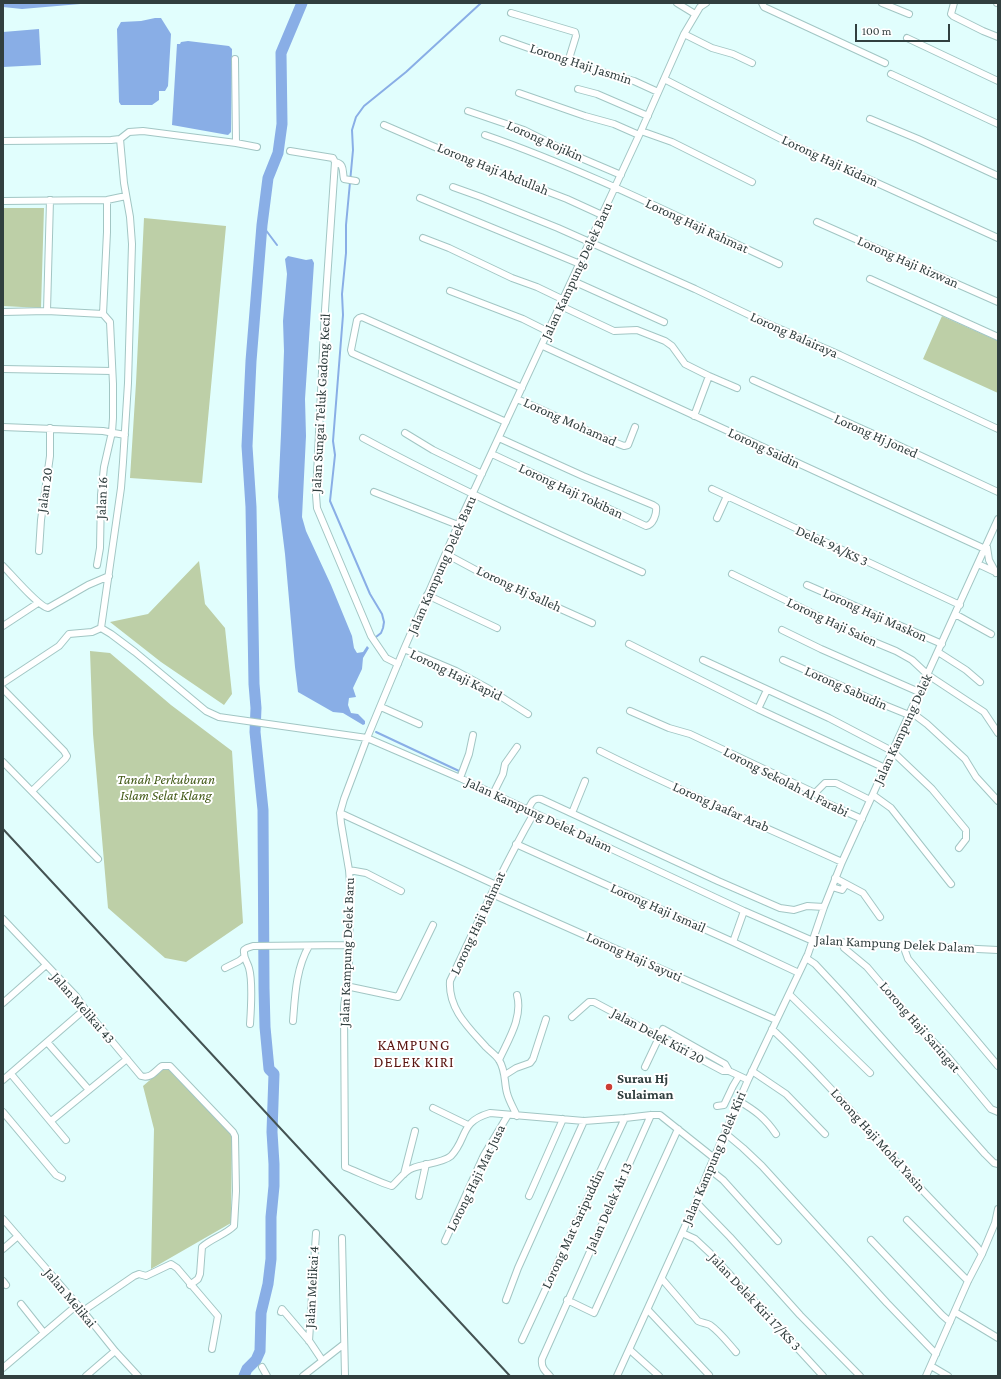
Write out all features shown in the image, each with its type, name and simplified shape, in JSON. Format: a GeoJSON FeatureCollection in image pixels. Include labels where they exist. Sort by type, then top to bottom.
{"type":"FeatureCollection","features":[{"type":"Feature","properties":{"kind":"street"},"geometry":{"type":"LineString","coordinates":[[677,3],[695,14]]}},
{"type":"Feature","properties":{"kind":"street","name":"Jalan Kampung Delek Baru"},"geometry":{"type":"LineString","coordinates":[[404,1174],[392,1186],[389,1186],[374,1178],[345,1167],[344,1007],[350,945],[350,882],[340,813],[367,738],[458,525],[474,494],[506,422],[573,281],[684,34],[695,14],[700,7],[706,3]]}},
{"type":"Feature","properties":{"kind":"street"},"geometry":{"type":"LineString","coordinates":[[762,3],[764,7],[885,63]]}},
{"type":"Feature","properties":{"kind":"street"},"geometry":{"type":"LineString","coordinates":[[882,3],[909,14]]}},
{"type":"Feature","properties":{"kind":"street"},"geometry":{"type":"LineString","coordinates":[[954,3],[951,14],[998,37]]}},
{"type":"Feature","properties":{"kind":"street"},"geometry":{"type":"LineString","coordinates":[[511,13],[575,32],[576,36],[568,62]]}},
{"type":"Feature","properties":{"kind":"street"},"geometry":{"type":"LineString","coordinates":[[684,34],[712,48],[733,54],[752,63]]}},
{"type":"Feature","properties":{"kind":"street"},"geometry":{"type":"LineString","coordinates":[[906,38],[998,80]]}},
{"type":"Feature","properties":{"kind":"street","name":"Lorong Haji Jasmin"},"geometry":{"type":"LineString","coordinates":[[503,39],[568,62],[634,81],[658,92]]}},
{"type":"Feature","properties":{"kind":"street"},"geometry":{"type":"LineString","coordinates":[[235,59],[236,143]]}},
{"type":"Feature","properties":{"kind":"street"},"geometry":{"type":"LineString","coordinates":[[890,74],[998,124]]}},
{"type":"Feature","properties":{"kind":"street","name":"Lorong Haji Kidam"},"geometry":{"type":"LineString","coordinates":[[664,79],[800,148],[998,238]]}},
{"type":"Feature","properties":{"kind":"street"},"geometry":{"type":"LineString","coordinates":[[578,89],[597,94],[648,116]]}},
{"type":"Feature","properties":{"kind":"street"},"geometry":{"type":"LineString","coordinates":[[519,93],[585,116],[672,142],[752,182]]}},
{"type":"Feature","properties":{"kind":"street","name":"Lorong Rojikin"},"geometry":{"type":"LineString","coordinates":[[468,111],[524,130],[574,155],[621,175]]}},
{"type":"Feature","properties":{"kind":"street"},"geometry":{"type":"LineString","coordinates":[[870,119],[918,139],[998,176]]}},
{"type":"Feature","properties":{"kind":"street","name":"Lorong Haji Abdullah"},"geometry":{"type":"LineString","coordinates":[[384,125],[458,157],[567,199],[602,215]]}},
{"type":"Feature","properties":{"kind":"street"},"geometry":{"type":"LineString","coordinates":[[3,141],[120,139],[129,132],[143,131],[256,147]]}},
{"type":"Feature","properties":{"kind":"street","name":"Lorong Haji Rahmat"},"geometry":{"type":"LineString","coordinates":[[485,134],[615,188],[779,264]]}},
{"type":"Feature","properties":{"kind":"street"},"geometry":{"type":"LineString","coordinates":[[3,683],[58,646],[69,634],[92,632],[100,628],[121,488],[128,383],[132,244],[120,139]]}},
{"type":"Feature","properties":{"kind":"street"},"geometry":{"type":"LineString","coordinates":[[290,151],[333,158],[336,164],[341,164],[343,166],[344,179],[356,182]]}},
{"type":"Feature","properties":{"kind":"street","name":"Jalan Sungai Teluk Gadong Kecil"},"geometry":{"type":"LineString","coordinates":[[336,164],[325,310],[316,495],[317,508],[371,636],[386,658],[398,664]]}},
{"type":"Feature","properties":{"kind":"street","name":"Lorong Balairaya"},"geometry":{"type":"LineString","coordinates":[[453,187],[590,242],[998,429]]}},
{"type":"Feature","properties":{"kind":"street"},"geometry":{"type":"LineString","coordinates":[[3,201],[107,200],[126,196]]}},
{"type":"Feature","properties":{"kind":"street"},"geometry":{"type":"LineString","coordinates":[[420,198],[580,264]]}},
{"type":"Feature","properties":{"kind":"street"},"geometry":{"type":"LineString","coordinates":[[47,311],[50,200]]}},
{"type":"Feature","properties":{"kind":"street"},"geometry":{"type":"LineString","coordinates":[[3,312],[47,311],[103,314],[107,200]]}},
{"type":"Feature","properties":{"kind":"street","name":"Lorong Haji Rizwan"},"geometry":{"type":"LineString","coordinates":[[817,222],[998,302]]}},
{"type":"Feature","properties":{"kind":"street"},"geometry":{"type":"LineString","coordinates":[[423,238],[450,248],[512,278],[537,287],[564,300]]}},
{"type":"Feature","properties":{"kind":"street"},"geometry":{"type":"LineString","coordinates":[[870,279],[998,337]]}},
{"type":"Feature","properties":{"kind":"street"},"geometry":{"type":"LineString","coordinates":[[573,281],[664,322]]}},
{"type":"Feature","properties":{"kind":"street"},"geometry":{"type":"LineString","coordinates":[[450,291],[523,319],[549,332]]}},
{"type":"Feature","properties":{"kind":"street"},"geometry":{"type":"LineString","coordinates":[[561,306],[614,331],[619,332],[637,330],[665,341],[672,346],[685,364],[737,388]]}},
{"type":"Feature","properties":{"kind":"street","name":"Jalan 16"},"geometry":{"type":"LineString","coordinates":[[97,565],[100,548],[101,495],[104,467],[112,432],[110,322],[103,314]]}},
{"type":"Feature","properties":{"kind":"street"},"geometry":{"type":"LineString","coordinates":[[506,422],[352,352],[351,350],[357,320],[362,317],[522,388]]}},
{"type":"Feature","properties":{"kind":"street","name":"Lorong Saidin"},"geometry":{"type":"LineString","coordinates":[[543,346],[694,416],[986,547]]}},
{"type":"Feature","properties":{"kind":"street"},"geometry":{"type":"LineString","coordinates":[[3,370],[112,371]]}},
{"type":"Feature","properties":{"kind":"street"},"geometry":{"type":"LineString","coordinates":[[694,416],[710,376]]}},
{"type":"Feature","properties":{"kind":"street","name":"Lorong Hj Joned"},"geometry":{"type":"LineString","coordinates":[[753,380],[998,492]]}},
{"type":"Feature","properties":{"kind":"street","name":"Lorong Mohamad"},"geometry":{"type":"LineString","coordinates":[[517,399],[589,432],[624,446],[628,445],[635,427]]}},
{"type":"Feature","properties":{"kind":"street"},"geometry":{"type":"LineString","coordinates":[[3,427],[112,432],[125,435]]}},
{"type":"Feature","properties":{"kind":"street","name":"Jalan 20"},"geometry":{"type":"LineString","coordinates":[[39,551],[41,520],[50,456],[50,428]]}},
{"type":"Feature","properties":{"kind":"street"},"geometry":{"type":"LineString","coordinates":[[405,433],[433,450],[482,474]]}},
{"type":"Feature","properties":{"kind":"street"},"geometry":{"type":"LineString","coordinates":[[363,438],[446,482],[642,572]]}},
{"type":"Feature","properties":{"kind":"street","name":"Lorong Haji Tokiban"},"geometry":{"type":"LineString","coordinates":[[492,454],[646,526],[651,524],[656,510],[656,507],[653,505],[583,476],[499,438]]}},
{"type":"Feature","properties":{"kind":"street","name":"Delek 9A/KS 3"},"geometry":{"type":"LineString","coordinates":[[712,490],[960,605]]}},
{"type":"Feature","properties":{"kind":"street"},"geometry":{"type":"LineString","coordinates":[[374,492],[458,525]]}},
{"type":"Feature","properties":{"kind":"street"},"geometry":{"type":"LineString","coordinates":[[717,518],[727,496]]}},
{"type":"Feature","properties":{"kind":"street","name":"Jalan Kampung Delek"},"geometry":{"type":"LineString","coordinates":[[813,941],[824,907],[842,862],[998,520]]}},
{"type":"Feature","properties":{"kind":"street"},"geometry":{"type":"LineString","coordinates":[[986,547],[989,560],[997,574]]}},
{"type":"Feature","properties":{"kind":"street","name":"Lorong Hj Salleh"},"geometry":{"type":"LineString","coordinates":[[446,554],[485,575],[592,623]]}},
{"type":"Feature","properties":{"kind":"street"},"geometry":{"type":"LineString","coordinates":[[978,564],[997,574]]}},
{"type":"Feature","properties":{"kind":"street"},"geometry":{"type":"LineString","coordinates":[[3,566],[38,602],[46,608],[88,585],[109,576]]}},
{"type":"Feature","properties":{"kind":"street","name":"Lorong Haji Saien"},"geometry":{"type":"LineString","coordinates":[[732,574],[855,634],[896,651],[916,662],[928,675],[984,712],[998,733]]}},
{"type":"Feature","properties":{"kind":"street","name":"Lorong Haji Maskon"},"geometry":{"type":"LineString","coordinates":[[807,585],[942,644]]}},
{"type":"Feature","properties":{"kind":"street"},"geometry":{"type":"LineString","coordinates":[[427,595],[497,628]]}},
{"type":"Feature","properties":{"kind":"street"},"geometry":{"type":"LineString","coordinates":[[3,626],[38,602]]}},
{"type":"Feature","properties":{"kind":"street"},"geometry":{"type":"LineString","coordinates":[[955,614],[991,634]]}},
{"type":"Feature","properties":{"kind":"street","name":"Jalan Kampung Delek Dalam"},"geometry":{"type":"LineString","coordinates":[[100,628],[111,634],[135,652],[206,711],[219,717],[367,738],[461,775],[493,794],[531,809],[744,911],[813,941],[998,950]]}},
{"type":"Feature","properties":{"kind":"street"},"geometry":{"type":"LineString","coordinates":[[782,630],[821,649],[920,692]]}},
{"type":"Feature","properties":{"kind":"street"},"geometry":{"type":"LineString","coordinates":[[629,644],[758,709],[885,768]]}},
{"type":"Feature","properties":{"kind":"street","name":"Lorong Haji Kapid"},"geometry":{"type":"LineString","coordinates":[[404,649],[456,672],[489,689],[528,714]]}},
{"type":"Feature","properties":{"kind":"street"},"geometry":{"type":"LineString","coordinates":[[938,652],[966,670],[980,682]]}},
{"type":"Feature","properties":{"kind":"street"},"geometry":{"type":"LineString","coordinates":[[703,660],[829,718],[892,751],[932,789],[966,830],[966,839],[959,848]]}},
{"type":"Feature","properties":{"kind":"street","name":"Lorong Sabudin"},"geometry":{"type":"LineString","coordinates":[[783,660],[882,704],[910,714],[927,724],[965,759],[976,777],[997,799]]}},
{"type":"Feature","properties":{"kind":"street"},"geometry":{"type":"LineString","coordinates":[[3,689],[64,751],[67,756],[32,791]]}},
{"type":"Feature","properties":{"kind":"street"},"geometry":{"type":"LineString","coordinates":[[758,709],[767,690]]}},
{"type":"Feature","properties":{"kind":"street"},"geometry":{"type":"LineString","coordinates":[[381,706],[419,724]]}},
{"type":"Feature","properties":{"kind":"street","name":"Lorong Sekolah Al Farabi"},"geometry":{"type":"LineString","coordinates":[[630,710],[669,728],[690,734],[815,793],[824,802],[862,819]]}},
{"type":"Feature","properties":{"kind":"street"},"geometry":{"type":"LineString","coordinates":[[461,775],[473,736]]}},
{"type":"Feature","properties":{"kind":"street"},"geometry":{"type":"LineString","coordinates":[[493,794],[504,774],[506,764],[518,747]]}},
{"type":"Feature","properties":{"kind":"street","name":"Lorong Jaafar Arab"},"geometry":{"type":"LineString","coordinates":[[600,751],[656,779],[842,862]]}},
{"type":"Feature","properties":{"kind":"street"},"geometry":{"type":"LineString","coordinates":[[3,762],[98,859]]}},
{"type":"Feature","properties":{"kind":"street"},"geometry":{"type":"LineString","coordinates":[[572,813],[585,781]]}},
{"type":"Feature","properties":{"kind":"street"},"geometry":{"type":"LineString","coordinates":[[815,793],[825,783],[836,783],[872,798],[891,808],[951,884]]}},
{"type":"Feature","properties":{"kind":"street"},"geometry":{"type":"LineString","coordinates":[[531,809],[534,799],[541,799],[780,908],[794,910],[807,906],[824,907]]}},
{"type":"Feature","properties":{"kind":"street","name":"Lorong Haji Rahmat"},"geometry":{"type":"LineString","coordinates":[[517,1116],[506,1092],[504,1075],[499,1060],[456,1010],[450,995],[450,981],[516,844],[531,809]]}},
{"type":"Feature","properties":{"kind":"street"},"geometry":{"type":"LineString","coordinates":[[340,813],[496,885]]}},
{"type":"Feature","properties":{"kind":"street","name":"Lorong Haji Ismail"},"geometry":{"type":"LineString","coordinates":[[516,844],[733,942],[799,974]]}},
{"type":"Feature","properties":{"kind":"street"},"geometry":{"type":"LineString","coordinates":[[349,870],[366,873],[401,891]]}},
{"type":"Feature","properties":{"kind":"street"},"geometry":{"type":"LineString","coordinates":[[835,878],[863,893],[880,917]]}},
{"type":"Feature","properties":{"kind":"street"},"geometry":{"type":"LineString","coordinates":[[832,886],[842,890],[846,884]]}},
{"type":"Feature","properties":{"kind":"street","name":"Lorong Haji Sayuti"},"geometry":{"type":"LineString","coordinates":[[492,894],[776,1020]]}},
{"type":"Feature","properties":{"kind":"street"},"geometry":{"type":"LineString","coordinates":[[733,942],[744,911]]}},
{"type":"Feature","properties":{"kind":"street","name":"Jalan Melikai 43"},"geometry":{"type":"LineString","coordinates":[[4,923],[76,996],[85,1009],[141,1076],[146,1078],[150,1077],[162,1066],[170,1066],[230,1128],[235,1136],[236,1191],[234,1226],[202,1247],[200,1274],[198,1279],[190,1285]]}},
{"type":"Feature","properties":{"kind":"street"},"geometry":{"type":"LineString","coordinates":[[346,986],[398,997],[433,925]]}},
{"type":"Feature","properties":{"kind":"street","name":"Jalan Kampung Delek Kiri"},"geometry":{"type":"LineString","coordinates":[[617,1376],[662,1279],[752,1071],[799,974],[813,941]]}},
{"type":"Feature","properties":{"kind":"street","name":"Lorong Haji Saringat"},"geometry":{"type":"LineString","coordinates":[[842,942],[844,948],[867,967],[906,1013],[948,1057],[991,1110],[998,1112]]}},
{"type":"Feature","properties":{"kind":"street"},"geometry":{"type":"LineString","coordinates":[[250,1024],[251,990],[249,968],[244,957],[244,950],[253,946],[350,945]]}},
{"type":"Feature","properties":{"kind":"street"},"geometry":{"type":"LineString","coordinates":[[904,945],[908,959],[998,1066]]}},
{"type":"Feature","properties":{"kind":"street"},"geometry":{"type":"LineString","coordinates":[[293,1021],[295,996],[300,967],[303,956],[309,946]]}},
{"type":"Feature","properties":{"kind":"street"},"geometry":{"type":"LineString","coordinates":[[225,968],[244,957]]}},
{"type":"Feature","properties":{"kind":"street"},"geometry":{"type":"LineString","coordinates":[[806,958],[815,964],[843,994],[985,1154],[994,1163],[998,1164]]}},
{"type":"Feature","properties":{"kind":"street"},"geometry":{"type":"LineString","coordinates":[[3,1002],[46,965]]}},
{"type":"Feature","properties":{"kind":"street"},"geometry":{"type":"LineString","coordinates":[[789,994],[870,1073]]}},
{"type":"Feature","properties":{"kind":"street"},"geometry":{"type":"LineString","coordinates":[[499,1060],[517,1019],[517,995]]}},
{"type":"Feature","properties":{"kind":"street","name":"Jalan Delek Kiri 20"},"geometry":{"type":"LineString","coordinates":[[572,1017],[589,1002],[594,1002],[723,1071],[729,1071],[748,1080]]}},
{"type":"Feature","properties":{"kind":"street"},"geometry":{"type":"LineString","coordinates":[[3,1080],[85,1009]]}},
{"type":"Feature","properties":{"kind":"street"},"geometry":{"type":"LineString","coordinates":[[504,1075],[516,1068],[530,1063],[533,1059],[546,1019]]}},
{"type":"Feature","properties":{"kind":"street","name":"Jalan Delek Kiri 20"},"geometry":{"type":"LineString","coordinates":[[659,1037],[663,1029],[725,1064],[729,1071]]}},
{"type":"Feature","properties":{"kind":"street","name":"Lorong Haji Mohd Yasin"},"geometry":{"type":"LineString","coordinates":[[772,1029],[801,1056],[982,1254]]}},
{"type":"Feature","properties":{"kind":"street"},"geometry":{"type":"LineString","coordinates":[[645,1066],[659,1037]]}},
{"type":"Feature","properties":{"kind":"street"},"geometry":{"type":"LineString","coordinates":[[48,1042],[89,1090]]}},
{"type":"Feature","properties":{"kind":"street"},"geometry":{"type":"LineString","coordinates":[[51,1121],[127,1059]]}},
{"type":"Feature","properties":{"kind":"street"},"geometry":{"type":"LineString","coordinates":[[752,1071],[786,1094],[825,1134]]}},
{"type":"Feature","properties":{"kind":"street"},"geometry":{"type":"LineString","coordinates":[[11,1074],[66,1140]]}},
{"type":"Feature","properties":{"kind":"street"},"geometry":{"type":"LineString","coordinates":[[717,1106],[724,1105],[739,1076]]}},
{"type":"Feature","properties":{"kind":"street"},"geometry":{"type":"LineString","coordinates":[[739,1101],[755,1110],[767,1121],[776,1134]]}},
{"type":"Feature","properties":{"kind":"street"},"geometry":{"type":"LineString","coordinates":[[433,1108],[468,1125]]}},
{"type":"Feature","properties":{"kind":"street"},"geometry":{"type":"LineString","coordinates":[[3,1112],[56,1175],[62,1178]]}},
{"type":"Feature","properties":{"kind":"street"},"geometry":{"type":"LineString","coordinates":[[404,1174],[411,1168],[450,1157],[459,1144],[468,1125],[482,1115],[490,1113],[584,1121],[660,1115],[714,1158]]}},
{"type":"Feature","properties":{"kind":"street","name":"Lorong Haji Mat Jusa"},"geometry":{"type":"LineString","coordinates":[[445,1242],[484,1156],[508,1115]]}},
{"type":"Feature","properties":{"kind":"street","name":"Jalan Delek Air 13"},"geometry":{"type":"LineString","coordinates":[[550,1376],[543,1369],[541,1364],[542,1359],[567,1300],[651,1115]]}},
{"type":"Feature","properties":{"kind":"street","name":"Lorong Mat Saripuddin"},"geometry":{"type":"LineString","coordinates":[[522,1340],[625,1118]]}},
{"type":"Feature","properties":{"kind":"street"},"geometry":{"type":"LineString","coordinates":[[529,1196],[563,1119]]}},
{"type":"Feature","properties":{"kind":"street"},"geometry":{"type":"LineString","coordinates":[[506,1300],[518,1268],[584,1121]]}},
{"type":"Feature","properties":{"kind":"street"},"geometry":{"type":"LineString","coordinates":[[567,1300],[594,1313],[678,1129]]}},
{"type":"Feature","properties":{"kind":"street"},"geometry":{"type":"LineString","coordinates":[[404,1174],[415,1130]]}},
{"type":"Feature","properties":{"kind":"street"},"geometry":{"type":"LineString","coordinates":[[725,1132],[766,1171],[887,1304],[936,1354]]}},
{"type":"Feature","properties":{"kind":"street"},"geometry":{"type":"LineString","coordinates":[[419,1196],[426,1164]]}},
{"type":"Feature","properties":{"kind":"street"},"geometry":{"type":"LineString","coordinates":[[709,1169],[722,1180],[778,1242]]}},
{"type":"Feature","properties":{"kind":"street"},"geometry":{"type":"LineString","coordinates":[[696,1202],[730,1237],[800,1315],[860,1376]]}},
{"type":"Feature","properties":{"kind":"street"},"geometry":{"type":"LineString","coordinates":[[926,1376],[968,1281],[996,1223],[998,1209]]}},
{"type":"Feature","properties":{"kind":"street","name":"Jalan Melikai"},"geometry":{"type":"LineString","coordinates":[[3,1219],[138,1376]]}},
{"type":"Feature","properties":{"kind":"street"},"geometry":{"type":"LineString","coordinates":[[907,1220],[968,1281]]}},
{"type":"Feature","properties":{"kind":"street","name":"Jalan Melikai 4"},"geometry":{"type":"LineString","coordinates":[[309,1341],[316,1233]]}},
{"type":"Feature","properties":{"kind":"street","name":"Jalan Delek Kiri 17/KS 3"},"geometry":{"type":"LineString","coordinates":[[682,1233],[692,1238],[710,1253],[823,1376]]}},
{"type":"Feature","properties":{"kind":"street"},"geometry":{"type":"LineString","coordinates":[[3,1248],[18,1236]]}},
{"type":"Feature","properties":{"kind":"street"},"geometry":{"type":"LineString","coordinates":[[342,1238],[345,1376]]}},
{"type":"Feature","properties":{"kind":"street"},"geometry":{"type":"LineString","coordinates":[[871,1240],[950,1322]]}},
{"type":"Feature","properties":{"kind":"street"},"geometry":{"type":"LineString","coordinates":[[82,1311],[134,1276],[139,1274],[146,1276],[171,1264],[177,1268],[218,1316],[212,1349]]}},
{"type":"Feature","properties":{"kind":"street"},"geometry":{"type":"LineString","coordinates":[[662,1279],[698,1321],[708,1324],[716,1330],[736,1352]]}},
{"type":"Feature","properties":{"kind":"street"},"geometry":{"type":"LineString","coordinates":[[21,1304],[44,1333]]}},
{"type":"Feature","properties":{"kind":"street"},"geometry":{"type":"LineString","coordinates":[[3,1368],[77,1305]]}},
{"type":"Feature","properties":{"kind":"street"},"geometry":{"type":"LineString","coordinates":[[281,1312],[282,1309],[309,1341],[322,1360]]}},
{"type":"Feature","properties":{"kind":"street"},"geometry":{"type":"LineString","coordinates":[[648,1310],[708,1375]]}},
{"type":"Feature","properties":{"kind":"street"},"geometry":{"type":"LineString","coordinates":[[955,1312],[998,1338]]}},
{"type":"Feature","properties":{"kind":"street"},"geometry":{"type":"LineString","coordinates":[[303,1376],[344,1344]]}},
{"type":"Feature","properties":{"kind":"street"},"geometry":{"type":"LineString","coordinates":[[630,1350],[659,1376]]}},
{"type":"Feature","properties":{"kind":"street"},"geometry":{"type":"LineString","coordinates":[[86,1376],[115,1351]]}},
{"type":"Feature","properties":{"kind":"street"},"geometry":{"type":"LineString","coordinates":[[931,1366],[948,1376]]}},
{"type":"Feature","properties":{"kind":"street"},"geometry":{"type":"LineString","coordinates":[[262,1367],[267,1376]]}},
{"type":"Feature","properties":{"kind":"green space"},"geometry":{"type":"Polygon","coordinates":[[[3,208],[44,208],[41,308],[3,306],[3,208]]]}},
{"type":"Feature","properties":{"kind":"green space"},"geometry":{"type":"Polygon","coordinates":[[[144,218],[226,226],[202,483],[130,478],[144,218]]]}},
{"type":"Feature","properties":{"kind":"green space"},"geometry":{"type":"Polygon","coordinates":[[[942,316],[998,341],[998,393],[923,359],[942,316]]]}},
{"type":"Feature","properties":{"kind":"green space"},"geometry":{"type":"Polygon","coordinates":[[[199,561],[205,604],[225,628],[232,694],[224,705],[161,662],[110,622],[148,614],[199,561]]]}},
{"type":"Feature","properties":{"kind":"green space","name":"Tanah Perkuburan Islam Selat Klang"},"geometry":{"type":"Polygon","coordinates":[[[90,651],[110,653],[171,705],[232,751],[243,923],[186,962],[165,958],[108,908],[93,734],[90,651]]]}},
{"type":"Feature","properties":{"kind":"green space"},"geometry":{"type":"Polygon","coordinates":[[[164,1068],[171,1070],[232,1135],[231,1223],[151,1269],[154,1129],[143,1086],[164,1068]]]}},
{"type":"Feature","properties":{"kind":"water"},"geometry":{"type":"Polygon","coordinates":[[[3,3],[92,3],[22,9],[3,7],[3,3]]]}},
{"type":"Feature","properties":{"kind":"water"},"geometry":{"type":"Polygon","coordinates":[[[161,18],[171,34],[168,86],[165,91],[159,91],[159,100],[152,105],[121,105],[119,102],[117,29],[121,22],[141,21],[161,18]]]}},
{"type":"Feature","properties":{"kind":"water"},"geometry":{"type":"Polygon","coordinates":[[[39,29],[41,65],[3,67],[3,32],[39,29]]]}},
{"type":"Feature","properties":{"kind":"water"},"geometry":{"type":"Polygon","coordinates":[[[188,41],[229,46],[232,49],[231,132],[228,135],[172,125],[177,44],[188,41]]]}},
{"type":"Feature","properties":{"kind":"water"},"geometry":{"type":"Polygon","coordinates":[[[288,256],[306,260],[312,259],[314,263],[305,399],[306,436],[302,517],[306,531],[331,585],[352,636],[354,648],[357,653],[363,652],[367,646],[369,648],[363,658],[362,669],[353,688],[356,697],[349,698],[348,705],[351,713],[358,714],[365,721],[365,724],[363,725],[343,713],[333,712],[298,692],[278,497],[284,351],[283,321],[287,274],[285,259],[288,256]]]}},
{"type":"Feature","properties":{"kind":"waterway"},"geometry":{"type":"LineString","coordinates":[[244,1376],[247,1369],[256,1360],[260,1351],[261,1313],[268,1284],[271,1259],[271,1217],[274,1186],[272,1132],[274,1074],[269,1069],[265,1027],[263,810],[255,732],[256,708],[254,684],[251,507],[247,446],[251,361],[262,225],[268,178],[278,153],[282,124],[281,53],[302,3]]}},
{"type":"Feature","properties":{"kind":"waterway"},"geometry":{"type":"LineString","coordinates":[[376,637],[381,633],[383,628],[384,622],[382,614],[370,594],[330,501],[335,455],[333,441],[343,315],[342,294],[346,253],[346,225],[353,150],[352,130],[356,117],[364,106],[406,72],[481,3]]}},
{"type":"Feature","properties":{"kind":"waterway"},"geometry":{"type":"LineString","coordinates":[[262,225],[277,245]]}},
{"type":"Feature","properties":{"kind":"waterway"},"geometry":{"type":"LineString","coordinates":[[376,732],[459,771]]}},
{"type":"Feature","properties":{"kind":"railway"},"geometry":{"type":"LineString","coordinates":[[3,829],[510,1376]]}},
{"type":"Feature","properties":{"kind":"place","name":"Surau Hj Sulaiman"},"geometry":{"type":"Point","coordinates":[609,1087]}},
{"type":"Feature","properties":{"kind":"district","name":"KAMPUNG DELEK KIRI"},"geometry":{"type":"Point","coordinates":[414,1054]}}]}
